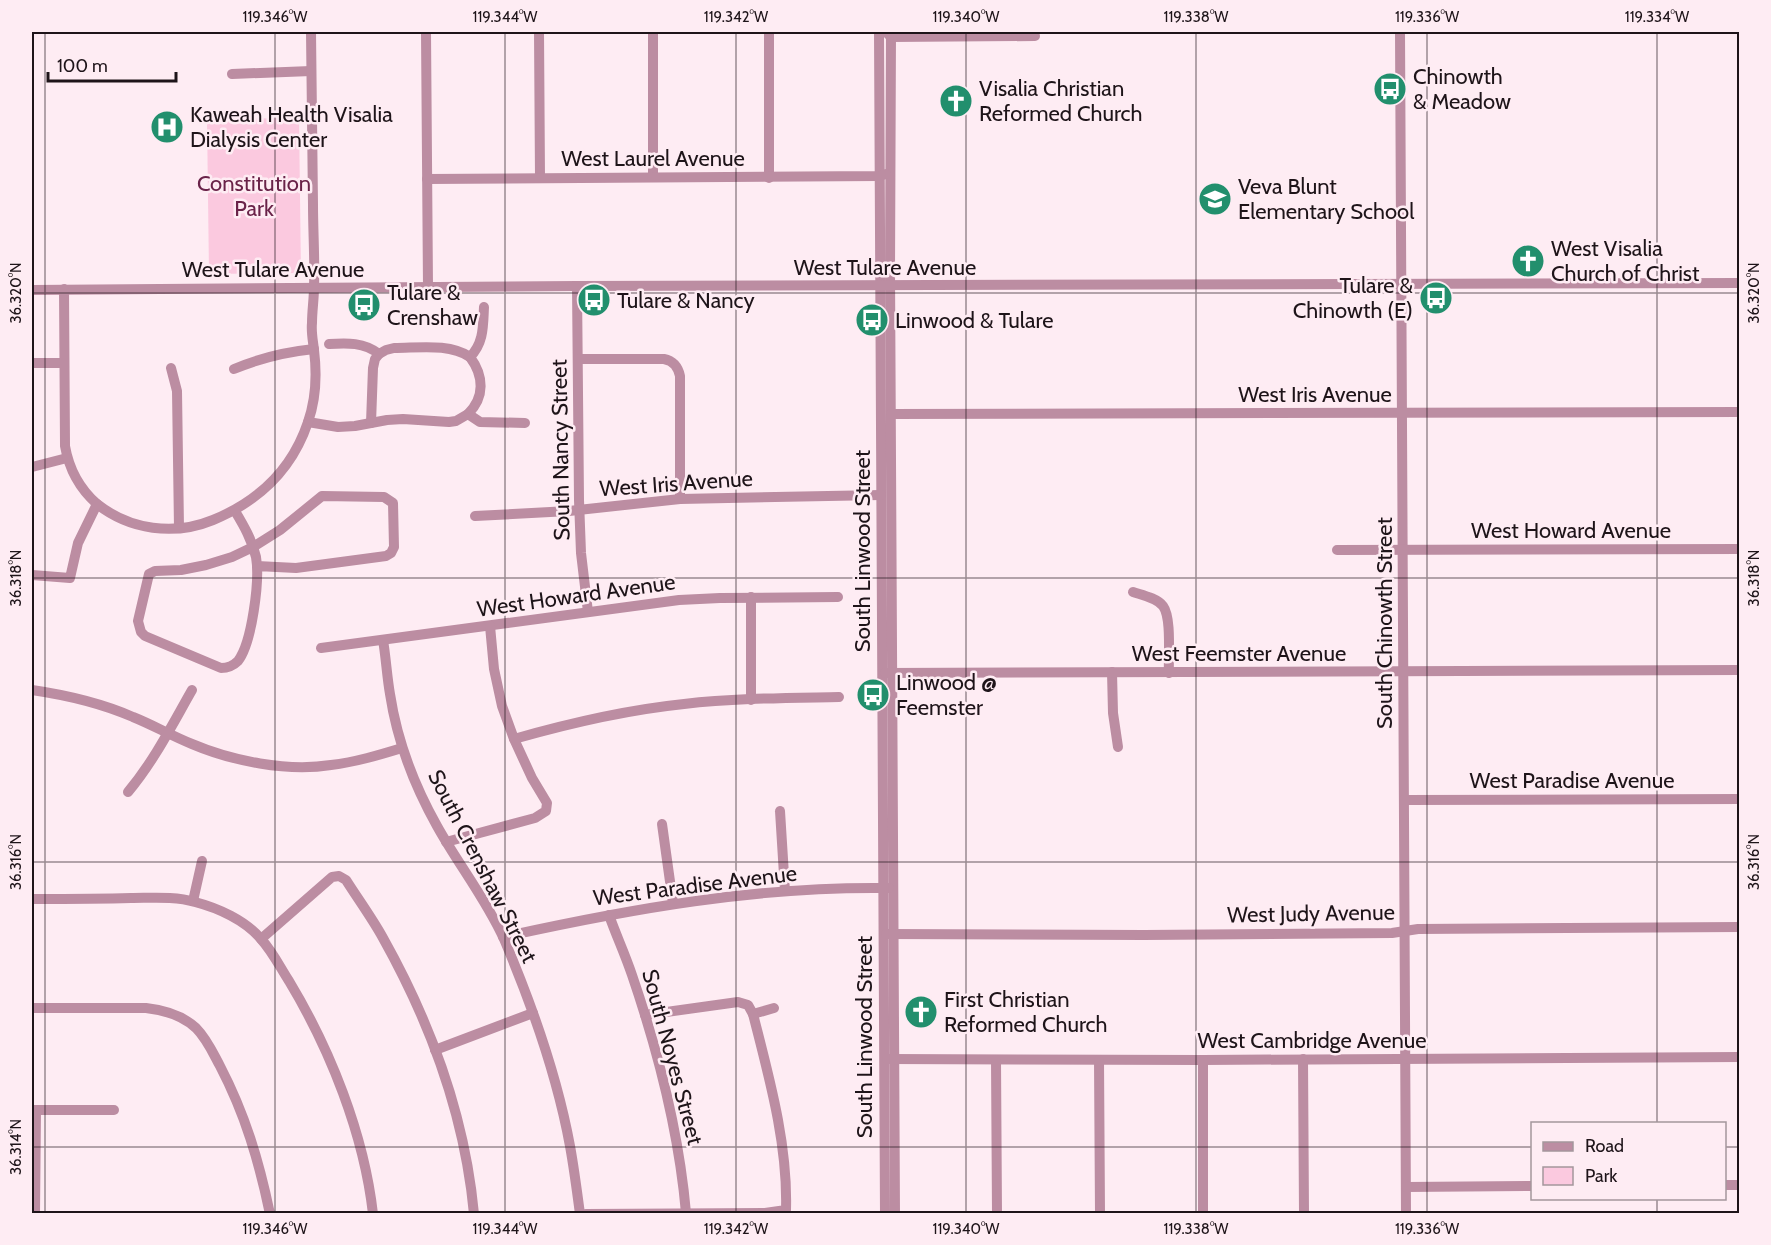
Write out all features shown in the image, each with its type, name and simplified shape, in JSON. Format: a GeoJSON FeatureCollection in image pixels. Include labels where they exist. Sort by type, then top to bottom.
{"type":"FeatureCollection","features":[{"type":"Feature","properties":{"kind":"street"},"geometry":{"type":"LineString","coordinates":[[64,290],[64,433],[67,459],[74,476],[88,496],[108,512],[135,525],[152,529],[179,528],[206,523],[236,511],[276,479],[296,450],[308,422],[315,386],[312,332],[314,287],[311,32]]}},
{"type":"Feature","properties":{"kind":"street"},"geometry":{"type":"LineString","coordinates":[[426,32],[428,287]]}},
{"type":"Feature","properties":{"kind":"street"},"geometry":{"type":"LineString","coordinates":[[539,32],[540,178]]}},
{"type":"Feature","properties":{"kind":"street"},"geometry":{"type":"LineString","coordinates":[[653,32],[653,177]]}},
{"type":"Feature","properties":{"kind":"street"},"geometry":{"type":"LineString","coordinates":[[769,32],[769,178]]}},
{"type":"Feature","properties":{"kind":"street","name":"South Linwood Street"},"geometry":{"type":"LineString","coordinates":[[879,32],[879,176],[891,414],[887,673],[888,934],[889,1059],[895,1214]]}},
{"type":"Feature","properties":{"kind":"street","name":"South Chinowth Street"},"geometry":{"type":"LineString","coordinates":[[1400,32],[1406,1214]]}},
{"type":"Feature","properties":{"kind":"street"},"geometry":{"type":"LineString","coordinates":[[889,33],[1035,36]]}},
{"type":"Feature","properties":{"kind":"street","name":"South Linwood Street"},"geometry":{"type":"LineString","coordinates":[[887,673],[880,425],[890,162],[889,33]]}},
{"type":"Feature","properties":{"kind":"street"},"geometry":{"type":"LineString","coordinates":[[232,74],[312,71]]}},
{"type":"Feature","properties":{"kind":"street"},"geometry":{"type":"LineString","coordinates":[[879,176],[885,174],[890,162]]}},
{"type":"Feature","properties":{"kind":"street","name":"West Laurel Avenue"},"geometry":{"type":"LineString","coordinates":[[427,179],[879,176]]}},
{"type":"Feature","properties":{"kind":"street","name":"West Tulare Avenue"},"geometry":{"type":"LineString","coordinates":[[32,290],[314,287],[1740,283]]}},
{"type":"Feature","properties":{"kind":"street","name":"South Nancy Street"},"geometry":{"type":"LineString","coordinates":[[577,286],[579,510],[588,612]]}},
{"type":"Feature","properties":{"kind":"street"},"geometry":{"type":"LineString","coordinates":[[470,357],[480,344],[484,307]]}},
{"type":"Feature","properties":{"kind":"street"},"geometry":{"type":"LineString","coordinates":[[328,344],[356,344],[366,346],[379,354]]}},
{"type":"Feature","properties":{"kind":"street"},"geometry":{"type":"LineString","coordinates":[[308,422],[338,427],[403,419],[456,421],[475,407],[481,389],[480,375],[476,366],[470,357],[447,348],[386,350],[375,359],[372,368],[370,423]]}},
{"type":"Feature","properties":{"kind":"street"},"geometry":{"type":"LineString","coordinates":[[234,369],[272,355],[314,350]]}},
{"type":"Feature","properties":{"kind":"street"},"geometry":{"type":"LineString","coordinates":[[578,359],[664,359],[676,365],[680,376],[680,499]]}},
{"type":"Feature","properties":{"kind":"street"},"geometry":{"type":"LineString","coordinates":[[32,363],[63,363]]}},
{"type":"Feature","properties":{"kind":"street"},"geometry":{"type":"LineString","coordinates":[[171,368],[177,391],[179,528]]}},
{"type":"Feature","properties":{"kind":"street","name":"West Iris Avenue"},"geometry":{"type":"LineString","coordinates":[[891,414],[1740,412]]}},
{"type":"Feature","properties":{"kind":"street"},"geometry":{"type":"LineString","coordinates":[[468,414],[480,422],[525,423]]}},
{"type":"Feature","properties":{"kind":"street"},"geometry":{"type":"LineString","coordinates":[[880,425],[884,418],[891,414]]}},
{"type":"Feature","properties":{"kind":"street"},"geometry":{"type":"LineString","coordinates":[[32,467],[67,459]]}},
{"type":"Feature","properties":{"kind":"street","name":"West Iris Avenue"},"geometry":{"type":"LineString","coordinates":[[475,516],[579,510],[680,499],[881,495]]}},
{"type":"Feature","properties":{"kind":"street"},"geometry":{"type":"LineString","coordinates":[[236,511],[252,540],[253,547],[257,566],[251,630],[237,662],[229,668],[221,668],[141,632],[138,621],[149,574],[155,571],[181,570],[206,565],[232,557],[253,547],[280,530],[322,496],[384,497],[393,503],[394,547],[386,556],[296,568],[257,566]]}},
{"type":"Feature","properties":{"kind":"street"},"geometry":{"type":"LineString","coordinates":[[32,575],[70,578],[78,543],[97,504]]}},
{"type":"Feature","properties":{"kind":"street","name":"West Howard Avenue"},"geometry":{"type":"LineString","coordinates":[[1337,550],[1740,549]]}},
{"type":"Feature","properties":{"kind":"street"},"geometry":{"type":"LineString","coordinates":[[1133,592],[1155,600],[1163,606],[1168,621],[1169,673]]}},
{"type":"Feature","properties":{"kind":"street"},"geometry":{"type":"LineString","coordinates":[[751,700],[752,597]]}},
{"type":"Feature","properties":{"kind":"street","name":"West Howard Avenue"},"geometry":{"type":"LineString","coordinates":[[321,648],[679,600],[838,597]]}},
{"type":"Feature","properties":{"kind":"street"},"geometry":{"type":"LineString","coordinates":[[446,842],[535,818],[546,812],[547,802],[532,778],[502,706],[494,669],[490,626]]}},
{"type":"Feature","properties":{"kind":"street","name":"South Crenshaw Street"},"geometry":{"type":"LineString","coordinates":[[383,640],[390,694],[402,748],[427,807],[503,937],[532,1012],[558,1093],[570,1145],[580,1214]]}},
{"type":"Feature","properties":{"kind":"street","name":"West Feemster Avenue"},"geometry":{"type":"LineString","coordinates":[[887,673],[1740,670]]}},
{"type":"Feature","properties":{"kind":"street"},"geometry":{"type":"LineString","coordinates":[[1112,672],[1113,713],[1118,747]]}},
{"type":"Feature","properties":{"kind":"street"},"geometry":{"type":"LineString","coordinates":[[32,690],[87,700],[190,744],[215,753],[254,762],[295,766],[329,766],[402,748]]}},
{"type":"Feature","properties":{"kind":"street"},"geometry":{"type":"LineString","coordinates":[[128,792],[141,777],[192,690]]}},
{"type":"Feature","properties":{"kind":"street"},"geometry":{"type":"LineString","coordinates":[[514,739],[559,726],[615,714],[684,704],[839,697]]}},
{"type":"Feature","properties":{"kind":"street","name":"West Paradise Avenue"},"geometry":{"type":"LineString","coordinates":[[1404,800],[1740,798]]}},
{"type":"Feature","properties":{"kind":"street"},"geometry":{"type":"LineString","coordinates":[[780,811],[785,891]]}},
{"type":"Feature","properties":{"kind":"street"},"geometry":{"type":"LineString","coordinates":[[662,824],[674,903]]}},
{"type":"Feature","properties":{"kind":"street"},"geometry":{"type":"LineString","coordinates":[[193,901],[202,861]]}},
{"type":"Feature","properties":{"kind":"street"},"geometry":{"type":"LineString","coordinates":[[261,939],[332,877],[339,876],[346,880],[382,937],[414,999],[435,1050],[461,1132],[474,1214]]}},
{"type":"Feature","properties":{"kind":"street","name":"West Paradise Avenue"},"geometry":{"type":"LineString","coordinates":[[503,937],[674,903],[785,891],[888,887]]}},
{"type":"Feature","properties":{"kind":"street"},"geometry":{"type":"LineString","coordinates":[[32,899],[145,898],[193,901],[215,908],[239,921],[261,939],[306,1008],[326,1052],[359,1144],[371,1194],[373,1214]]}},
{"type":"Feature","properties":{"kind":"street","name":"South Noyes Street"},"geometry":{"type":"LineString","coordinates":[[609,915],[645,1015],[670,1110],[682,1174],[686,1213]]}},
{"type":"Feature","properties":{"kind":"street","name":"West Judy Avenue"},"geometry":{"type":"LineString","coordinates":[[888,934],[1156,935],[1392,933],[1430,929],[1740,927]]}},
{"type":"Feature","properties":{"kind":"street"},"geometry":{"type":"LineString","coordinates":[[586,1214],[765,1213],[786,1210],[780,1132],[768,1073],[753,1014],[748,1005],[738,1002],[645,1015]]}},
{"type":"Feature","properties":{"kind":"street"},"geometry":{"type":"LineString","coordinates":[[32,1008],[146,1008],[179,1016],[195,1027],[207,1041],[247,1126],[258,1160],[270,1214]]}},
{"type":"Feature","properties":{"kind":"street"},"geometry":{"type":"LineString","coordinates":[[753,1014],[774,1008]]}},
{"type":"Feature","properties":{"kind":"street"},"geometry":{"type":"LineString","coordinates":[[435,1050],[532,1012]]}},
{"type":"Feature","properties":{"kind":"street","name":"West Cambridge Avenue"},"geometry":{"type":"LineString","coordinates":[[889,1059],[1740,1057]]}},
{"type":"Feature","properties":{"kind":"street","name":"South Linwood Street"},"geometry":{"type":"LineString","coordinates":[[885,1214],[889,1059]]}},
{"type":"Feature","properties":{"kind":"street"},"geometry":{"type":"LineString","coordinates":[[1303,1059],[1304,1214]]}},
{"type":"Feature","properties":{"kind":"street"},"geometry":{"type":"LineString","coordinates":[[996,1060],[997,1214]]}},
{"type":"Feature","properties":{"kind":"street"},"geometry":{"type":"LineString","coordinates":[[1099,1060],[1100,1214]]}},
{"type":"Feature","properties":{"kind":"street"},"geometry":{"type":"LineString","coordinates":[[1203,1060],[1203,1214]]}},
{"type":"Feature","properties":{"kind":"street"},"geometry":{"type":"LineString","coordinates":[[35,1214],[34,1110],[114,1110]]}},
{"type":"Feature","properties":{"kind":"street"},"geometry":{"type":"LineString","coordinates":[[1406,1187],[1531,1186]]}},
{"type":"Feature","properties":{"kind":"green space","name":"Constitution Park"},"geometry":{"type":"Polygon","coordinates":[[[299,118],[301,273],[209,274],[207,119],[299,118]]]}},
{"type":"Feature","properties":{"kind":"place","name":"Chinowth & Meadow"},"geometry":{"type":"Point","coordinates":[1390,89]}},
{"type":"Feature","properties":{"kind":"place","name":"Visalia Christian Reformed Church"},"geometry":{"type":"Point","coordinates":[956,101]}},
{"type":"Feature","properties":{"kind":"place","name":"Kaweah Health Visalia Dialysis Center"},"geometry":{"type":"Point","coordinates":[167,127]}},
{"type":"Feature","properties":{"kind":"place","name":"Veva Blunt Elementary School"},"geometry":{"type":"Point","coordinates":[1215,199]}},
{"type":"Feature","properties":{"kind":"place","name":"West Visalia Church of Christ"},"geometry":{"type":"Point","coordinates":[1528,261]}},
{"type":"Feature","properties":{"kind":"place","name":"Tulare & Chinowth (E)"},"geometry":{"type":"Point","coordinates":[1436,298]}},
{"type":"Feature","properties":{"kind":"place","name":"Tulare & Nancy"},"geometry":{"type":"Point","coordinates":[594,300]}},
{"type":"Feature","properties":{"kind":"place","name":"Tulare & Crenshaw"},"geometry":{"type":"Point","coordinates":[364,305]}},
{"type":"Feature","properties":{"kind":"place","name":"Linwood & Tulare"},"geometry":{"type":"Point","coordinates":[872,320]}},
{"type":"Feature","properties":{"kind":"place","name":"Linwood @ Feemster"},"geometry":{"type":"Point","coordinates":[873,695]}},
{"type":"Feature","properties":{"kind":"place","name":"First Christian Reformed Church"},"geometry":{"type":"Point","coordinates":[921,1012]}}]}
